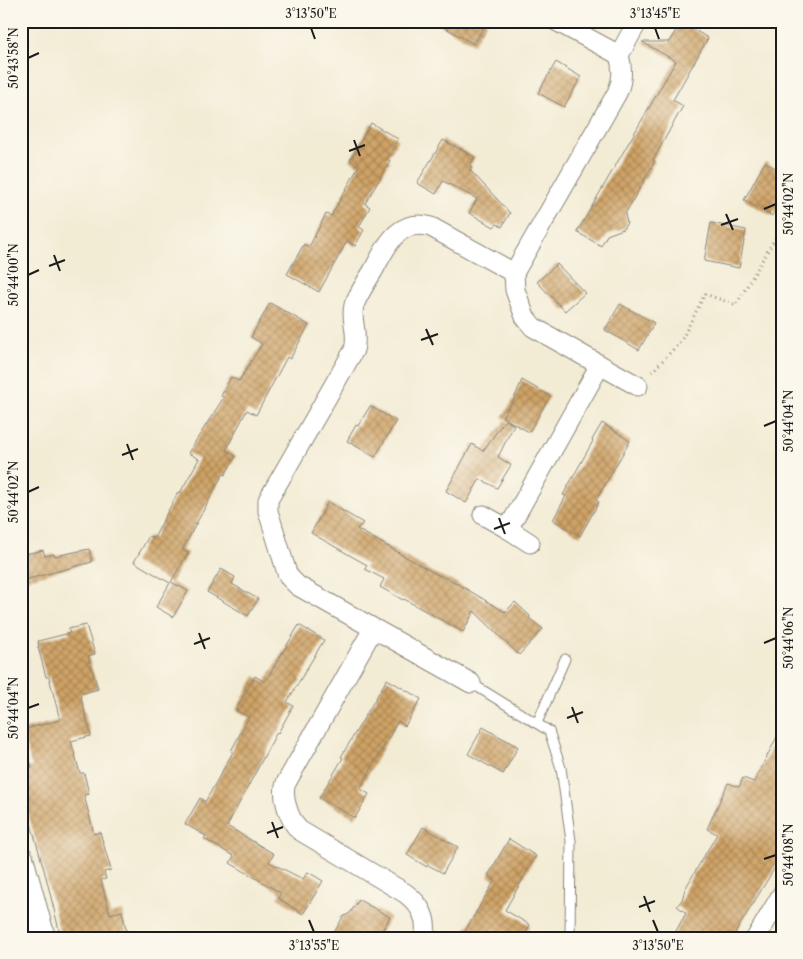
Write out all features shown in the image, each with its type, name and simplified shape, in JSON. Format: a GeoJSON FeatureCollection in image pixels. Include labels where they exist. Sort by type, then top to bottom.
{"type":"FeatureCollection","features":[{"type":"Feature","properties":{"kind":"street"},"geometry":{"type":"LineString","coordinates":[[556,21],[619,55],[622,65],[622,78],[617,93],[514,272],[515,290],[525,316],[533,327],[638,386]]}},
{"type":"Feature","properties":{"kind":"street"},"geometry":{"type":"LineString","coordinates":[[619,55],[638,21]]}},
{"type":"Feature","properties":{"kind":"street"},"geometry":{"type":"LineString","coordinates":[[471,683],[298,586],[287,573],[268,510],[268,500],[354,350],[356,340],[354,305],[394,236],[412,226],[425,225],[432,227],[514,272]]}},
{"type":"Feature","properties":{"kind":"street"},"geometry":{"type":"LineString","coordinates":[[508,529],[600,365]]}},
{"type":"Feature","properties":{"kind":"street"},"geometry":{"type":"LineString","coordinates":[[483,515],[530,543]]}},
{"type":"Feature","properties":{"kind":"street"},"geometry":{"type":"LineString","coordinates":[[373,629],[286,783],[284,788],[285,798],[293,821],[299,830],[406,893],[416,902],[424,917],[426,930],[424,938]]}},
{"type":"Feature","properties":{"kind":"street"},"geometry":{"type":"LineString","coordinates":[[21,858],[42,938]]}},
{"type":"Feature","properties":{"kind":"street"},"geometry":{"type":"LineString","coordinates":[[756,938],[782,894]]}},
{"type":"Feature","properties":{"kind":"lane"},"geometry":{"type":"LineString","coordinates":[[537,723],[565,659]]}},
{"type":"Feature","properties":{"kind":"lane"},"geometry":{"type":"LineString","coordinates":[[471,683],[549,731],[561,768],[571,840],[570,938]]}},
{"type":"Feature","properties":{"kind":"path"},"geometry":{"type":"LineString","coordinates":[[638,386],[681,341],[704,294],[736,306],[777,235],[782,234]]}},
{"type":"Feature","properties":{"kind":"building"},"geometry":{"type":"Polygon","coordinates":[[[433,21],[487,21],[474,44],[433,21]]]}},
{"type":"Feature","properties":{"kind":"building"},"geometry":{"type":"Polygon","coordinates":[[[681,22],[708,38],[673,100],[683,106],[625,214],[627,223],[623,229],[607,235],[601,246],[577,232],[676,61],[642,42],[669,42],[681,22]]]}},
{"type":"Feature","properties":{"kind":"building"},"geometry":{"type":"Polygon","coordinates":[[[556,62],[581,77],[564,107],[538,93],[556,62]]]}},
{"type":"Feature","properties":{"kind":"building"},"geometry":{"type":"Polygon","coordinates":[[[371,123],[398,139],[387,159],[390,161],[365,204],[370,207],[359,227],[364,230],[355,246],[347,241],[319,292],[287,274],[304,244],[309,247],[326,214],[331,216],[359,166],[350,160],[371,123]]]}},
{"type":"Feature","properties":{"kind":"building"},"geometry":{"type":"Polygon","coordinates":[[[443,140],[475,157],[470,170],[510,213],[502,227],[497,224],[494,227],[469,213],[477,199],[443,181],[436,194],[417,183],[443,140]]]}},
{"type":"Feature","properties":{"kind":"building"},"geometry":{"type":"Polygon","coordinates":[[[765,162],[782,172],[782,214],[775,210],[772,216],[744,200],[765,162]]]}},
{"type":"Feature","properties":{"kind":"building"},"geometry":{"type":"Polygon","coordinates":[[[711,223],[746,230],[739,268],[704,261],[711,223]]]}},
{"type":"Feature","properties":{"kind":"building"},"geometry":{"type":"Polygon","coordinates":[[[557,264],[585,293],[565,311],[537,282],[557,264]]]}},
{"type":"Feature","properties":{"kind":"building"},"geometry":{"type":"Polygon","coordinates":[[[270,303],[309,325],[290,359],[287,357],[256,415],[247,410],[226,450],[236,456],[225,475],[223,474],[182,550],[188,553],[171,582],[188,591],[173,617],[156,607],[170,583],[134,562],[149,536],[154,538],[178,492],[180,493],[199,459],[188,453],[224,397],[221,396],[231,377],[239,381],[262,344],[251,337],[270,303]]]}},
{"type":"Feature","properties":{"kind":"building"},"geometry":{"type":"Polygon","coordinates":[[[620,304],[654,323],[639,350],[605,330],[620,304]]]}},
{"type":"Feature","properties":{"kind":"building"},"geometry":{"type":"Polygon","coordinates":[[[522,380],[550,396],[529,432],[502,417],[514,399],[522,380]]]}},
{"type":"Feature","properties":{"kind":"building"},"geometry":{"type":"Polygon","coordinates":[[[370,406],[396,421],[375,457],[347,441],[370,406]]]}},
{"type":"Feature","properties":{"kind":"building"},"geometry":{"type":"Polygon","coordinates":[[[505,420],[514,425],[498,457],[511,465],[497,488],[480,479],[466,503],[446,491],[472,444],[483,451],[505,420]]]}},
{"type":"Feature","properties":{"kind":"building"},"geometry":{"type":"Polygon","coordinates":[[[602,423],[630,441],[596,500],[599,502],[580,536],[553,520],[566,496],[563,495],[602,423]]]}},
{"type":"Feature","properties":{"kind":"building"},"geometry":{"type":"Polygon","coordinates":[[[328,502],[363,523],[357,529],[436,574],[453,581],[505,612],[515,602],[530,616],[529,618],[543,629],[519,655],[474,611],[463,632],[380,587],[384,579],[365,569],[367,565],[311,533],[328,502]]]}},
{"type":"Feature","properties":{"kind":"building"},"geometry":{"type":"Polygon","coordinates":[[[89,549],[92,562],[21,581],[21,555],[43,550],[45,556],[54,554],[55,556],[89,549]]]}},
{"type":"Feature","properties":{"kind":"building"},"geometry":{"type":"Polygon","coordinates":[[[221,569],[235,577],[232,584],[258,599],[248,616],[207,592],[221,569]]]}},
{"type":"Feature","properties":{"kind":"building"},"geometry":{"type":"Polygon","coordinates":[[[86,625],[95,654],[88,656],[98,689],[80,694],[91,736],[71,741],[80,773],[84,773],[89,794],[84,795],[94,834],[100,832],[111,870],[104,872],[106,879],[101,880],[110,914],[122,911],[128,938],[61,938],[21,788],[21,769],[32,767],[21,730],[60,720],[49,677],[46,677],[38,641],[70,633],[68,629],[86,625]]]}},
{"type":"Feature","properties":{"kind":"building"},"geometry":{"type":"Polygon","coordinates":[[[299,625],[324,640],[287,702],[293,706],[227,826],[274,854],[269,862],[303,879],[308,872],[323,881],[303,914],[278,898],[281,893],[230,863],[234,856],[204,839],[206,836],[185,824],[200,798],[205,802],[233,752],[231,751],[249,717],[236,710],[255,676],[265,682],[299,625]]]}},
{"type":"Feature","properties":{"kind":"building"},"geometry":{"type":"Polygon","coordinates":[[[387,679],[421,699],[405,726],[398,721],[360,789],[369,794],[355,818],[319,798],[387,679]]]}},
{"type":"Feature","properties":{"kind":"building"},"geometry":{"type":"Polygon","coordinates":[[[483,727],[518,747],[503,774],[468,754],[483,727]]]}},
{"type":"Feature","properties":{"kind":"building"},"geometry":{"type":"Polygon","coordinates":[[[782,727],[782,854],[779,861],[732,938],[672,938],[686,913],[677,906],[717,834],[707,829],[728,783],[739,787],[743,778],[754,782],[782,727]]]}},
{"type":"Feature","properties":{"kind":"building"},"geometry":{"type":"Polygon","coordinates":[[[423,827],[458,847],[443,873],[428,865],[427,867],[407,855],[423,827]]]}},
{"type":"Feature","properties":{"kind":"building"},"geometry":{"type":"Polygon","coordinates":[[[509,839],[536,856],[505,910],[530,925],[523,938],[461,938],[495,880],[488,876],[509,839]]]}},
{"type":"Feature","properties":{"kind":"building"},"geometry":{"type":"Polygon","coordinates":[[[359,900],[390,917],[378,938],[331,938],[343,917],[350,913],[359,900]]]}}]}
